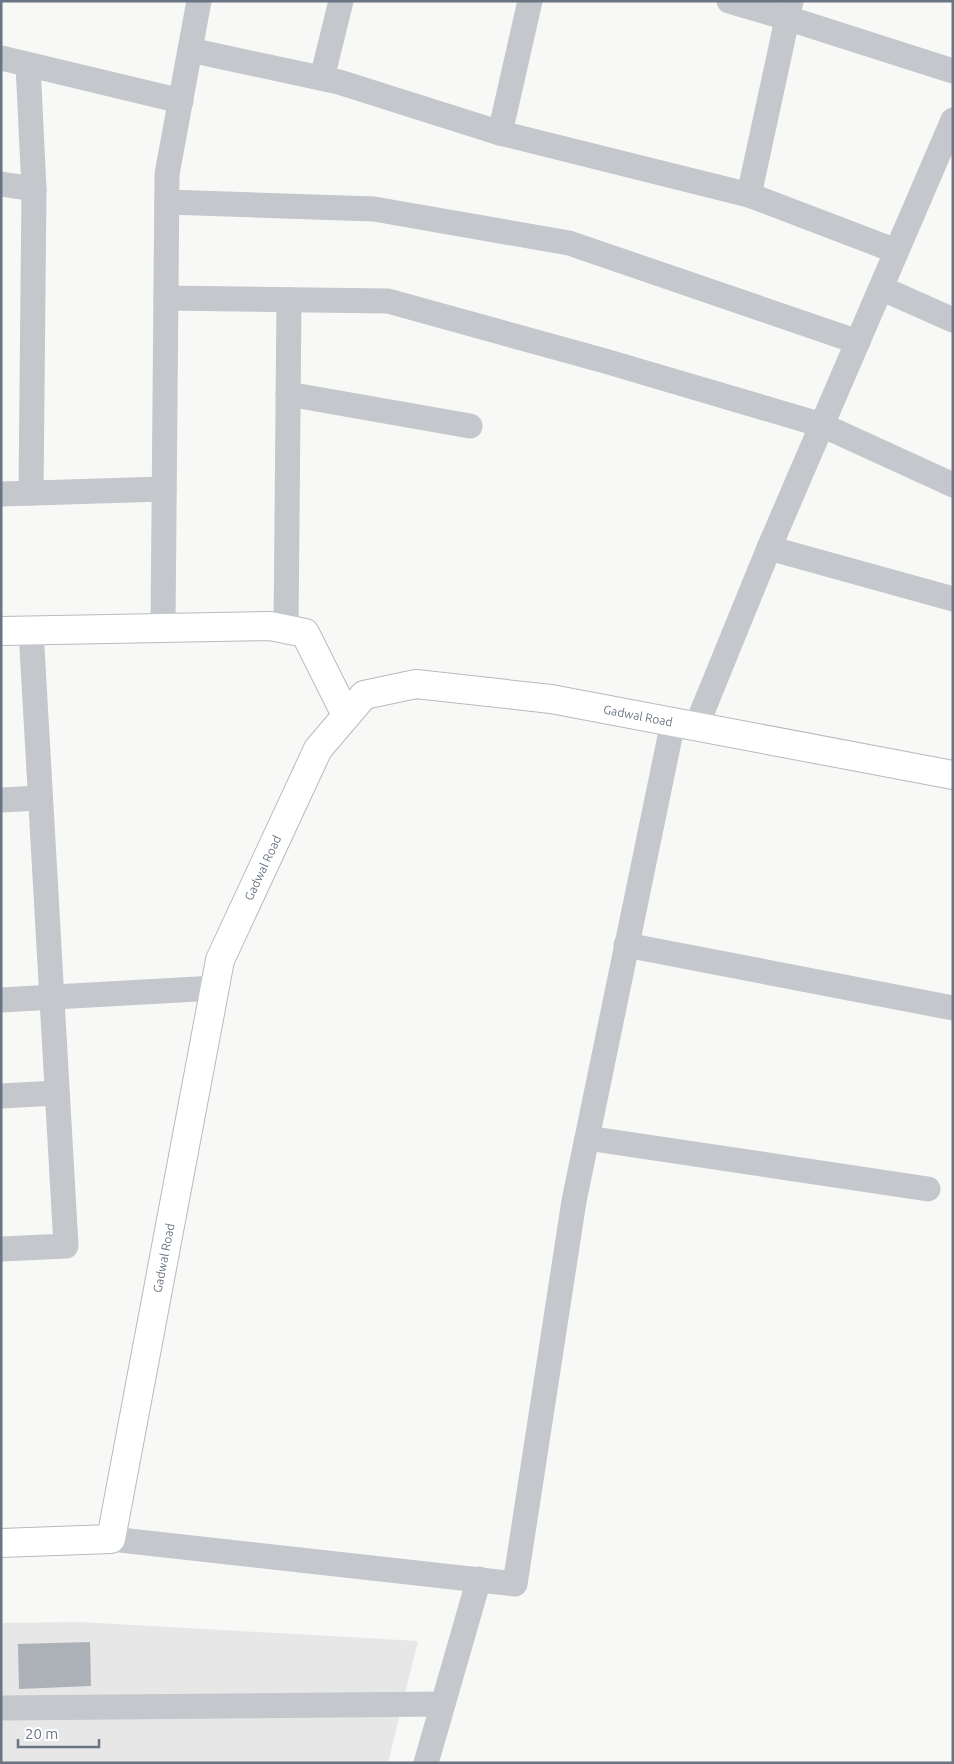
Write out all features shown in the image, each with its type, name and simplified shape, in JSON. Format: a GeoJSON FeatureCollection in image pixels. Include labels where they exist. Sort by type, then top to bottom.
{"type":"FeatureCollection","features":[{"type":"Feature","properties":{"kind":"street"},"geometry":{"type":"LineString","coordinates":[[163,628],[168,174],[199,1]]}},
{"type":"Feature","properties":{"kind":"street"},"geometry":{"type":"LineString","coordinates":[[322,78],[342,1]]}},
{"type":"Feature","properties":{"kind":"street"},"geometry":{"type":"LineString","coordinates":[[500,133],[530,1]]}},
{"type":"Feature","properties":{"kind":"street"},"geometry":{"type":"LineString","coordinates":[[729,1],[789,10],[953,71]]}},
{"type":"Feature","properties":{"kind":"street"},"geometry":{"type":"LineString","coordinates":[[750,195],[789,10]]}},
{"type":"Feature","properties":{"kind":"street"},"geometry":{"type":"LineString","coordinates":[[190,50],[339,82],[500,133],[750,195],[896,251]]}},
{"type":"Feature","properties":{"kind":"street"},"geometry":{"type":"LineString","coordinates":[[1,58],[181,101]]}},
{"type":"Feature","properties":{"kind":"street"},"geometry":{"type":"LineString","coordinates":[[28,64],[34,189],[31,493]]}},
{"type":"Feature","properties":{"kind":"street"},"geometry":{"type":"LineString","coordinates":[[1,1543],[111,1539],[515,1584],[574,1201],[626,945],[684,724],[769,548],[953,120]]}},
{"type":"Feature","properties":{"kind":"street"},"geometry":{"type":"LineString","coordinates":[[1,184],[34,189]]}},
{"type":"Feature","properties":{"kind":"street"},"geometry":{"type":"LineString","coordinates":[[167,202],[374,209],[569,242],[858,342]]}},
{"type":"Feature","properties":{"kind":"street"},"geometry":{"type":"LineString","coordinates":[[881,288],[953,320]]}},
{"type":"Feature","properties":{"kind":"street"},"geometry":{"type":"LineString","coordinates":[[166,298],[388,301],[606,361],[822,425],[953,485]]}},
{"type":"Feature","properties":{"kind":"street"},"geometry":{"type":"LineString","coordinates":[[286,629],[289,300]]}},
{"type":"Feature","properties":{"kind":"street"},"geometry":{"type":"LineString","coordinates":[[288,394],[470,426]]}},
{"type":"Feature","properties":{"kind":"street"},"geometry":{"type":"LineString","coordinates":[[1,494],[164,489]]}},
{"type":"Feature","properties":{"kind":"street"},"geometry":{"type":"LineString","coordinates":[[769,548],[953,599]]}},
{"type":"Feature","properties":{"kind":"street"},"geometry":{"type":"LineString","coordinates":[[1,631],[270,626],[305,633],[346,715]]}},
{"type":"Feature","properties":{"kind":"street"},"geometry":{"type":"LineString","coordinates":[[1,1249],[66,1246],[30,630]]}},
{"type":"Feature","properties":{"kind":"street","name":"Gadwal Road"},"geometry":{"type":"LineString","coordinates":[[111,1539],[220,960],[318,749],[364,695],[416,684],[551,700],[953,775]]}},
{"type":"Feature","properties":{"kind":"street"},"geometry":{"type":"LineString","coordinates":[[1,800],[40,798]]}},
{"type":"Feature","properties":{"kind":"street"},"geometry":{"type":"LineString","coordinates":[[626,945],[953,1008]]}},
{"type":"Feature","properties":{"kind":"street"},"geometry":{"type":"LineString","coordinates":[[1,1000],[215,988]]}},
{"type":"Feature","properties":{"kind":"street"},"geometry":{"type":"LineString","coordinates":[[1,1096],[57,1093]]}},
{"type":"Feature","properties":{"kind":"street"},"geometry":{"type":"LineString","coordinates":[[587,1138],[928,1189]]}},
{"type":"Feature","properties":{"kind":"street"},"geometry":{"type":"LineString","coordinates":[[426,1763],[479,1580]]}},
{"type":"Feature","properties":{"kind":"street"},"geometry":{"type":"LineString","coordinates":[[1,1708],[443,1704]]}},
{"type":"Feature","properties":{"kind":"shaded area"},"geometry":{"type":"Polygon","coordinates":[[[80,1622],[418,1641],[388,1763],[1,1763],[1,1623],[80,1622]]]}},
{"type":"Feature","properties":{"kind":"building"},"geometry":{"type":"Polygon","coordinates":[[[90,1642],[91,1686],[19,1689],[18,1644],[90,1642]]]}}]}
